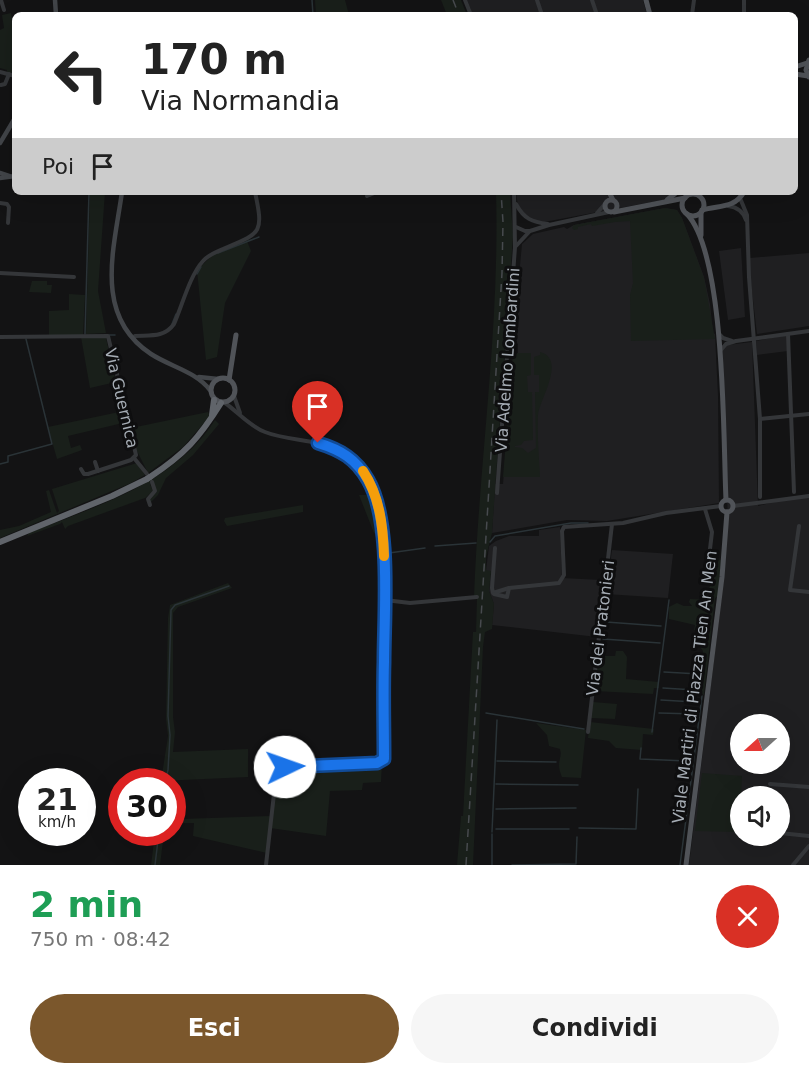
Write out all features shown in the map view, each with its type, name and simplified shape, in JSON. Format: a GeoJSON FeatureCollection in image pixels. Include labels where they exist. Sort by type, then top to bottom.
{"type":"FeatureCollection","features":[{"type":"Feature","properties":{"kind":"highway"},"geometry":{"type":"LineString","coordinates":[[0,542],[122,492],[149,478],[186,450],[202,433],[220,402]]}},
{"type":"Feature","properties":{"kind":"main road"},"geometry":{"type":"LineString","coordinates":[[808,61],[806,70],[809,76]]}},
{"type":"Feature","properties":{"kind":"main road"},"geometry":{"type":"LineString","coordinates":[[607,195],[605,210],[611,212],[663,203],[691,195],[715,207]]}},
{"type":"Feature","properties":{"kind":"main road"},"geometry":{"type":"LineString","coordinates":[[610,195],[617,209],[611,212]]}},
{"type":"Feature","properties":{"kind":"main road"},"geometry":{"type":"LineString","coordinates":[[663,203],[673,195]]}},
{"type":"Feature","properties":{"kind":"main road"},"geometry":{"type":"LineString","coordinates":[[687,214],[696,216],[702,211],[727,206],[742,195]]}},
{"type":"Feature","properties":{"kind":"main road"},"geometry":{"type":"LineString","coordinates":[[683,208],[686,196]]}},
{"type":"Feature","properties":{"kind":"main road"},"geometry":{"type":"LineString","coordinates":[[699,197],[702,211],[702,243]]}},
{"type":"Feature","properties":{"kind":"main road"},"geometry":{"type":"LineString","coordinates":[[605,204],[609,200],[625,206],[640,207]]}},
{"type":"Feature","properties":{"kind":"main road"},"geometry":{"type":"LineString","coordinates":[[663,203],[676,204],[683,208],[692,220],[702,243],[714,295],[720,352],[726,500],[721,506],[727,512],[733,506],[726,500]]}},
{"type":"Feature","properties":{"kind":"main road"},"geometry":{"type":"LineString","coordinates":[[229,380],[218,379],[210,390],[220,402],[234,396],[235,388],[229,380],[236,335]]}},
{"type":"Feature","properties":{"kind":"main road","name":"Viale Martiri di Piazza Tien An Men"},"geometry":{"type":"LineString","coordinates":[[686,865],[722,577],[727,512]]}},
{"type":"Feature","properties":{"kind":"street"},"geometry":{"type":"LineString","coordinates":[[1,0],[4,10]]}},
{"type":"Feature","properties":{"kind":"street"},"geometry":{"type":"LineString","coordinates":[[0,72],[12,75]]}},
{"type":"Feature","properties":{"kind":"street"},"geometry":{"type":"LineString","coordinates":[[0,85],[5,84],[9,74]]}},
{"type":"Feature","properties":{"kind":"street"},"geometry":{"type":"LineString","coordinates":[[0,143],[12,123]]}},
{"type":"Feature","properties":{"kind":"street"},"geometry":{"type":"LineString","coordinates":[[122,195],[111,286],[119,318],[130,336],[141,347],[165,363],[196,376],[218,379]]}},
{"type":"Feature","properties":{"kind":"street","name":"Via Guernica"},"geometry":{"type":"LineString","coordinates":[[135,336],[159,335],[168,331],[174,324],[195,274],[203,261],[213,253],[254,235],[260,216],[256,195]]}},
{"type":"Feature","properties":{"kind":"street","name":"Via Adelmo Lombardini"},"geometry":{"type":"LineString","coordinates":[[497,493],[515,246],[514,195]]}},
{"type":"Feature","properties":{"kind":"street"},"geometry":{"type":"LineString","coordinates":[[740,198],[747,215],[749,277],[760,418],[760,497]]}},
{"type":"Feature","properties":{"kind":"street"},"geometry":{"type":"LineString","coordinates":[[515,202],[530,220],[549,225]]}},
{"type":"Feature","properties":{"kind":"street"},"geometry":{"type":"LineString","coordinates":[[0,203],[9,207],[8,223]]}},
{"type":"Feature","properties":{"kind":"street"},"geometry":{"type":"LineString","coordinates":[[596,214],[605,204]]}},
{"type":"Feature","properties":{"kind":"street"},"geometry":{"type":"LineString","coordinates":[[727,206],[742,212],[747,223]]}},
{"type":"Feature","properties":{"kind":"street"},"geometry":{"type":"LineString","coordinates":[[516,226],[530,231],[611,212]]}},
{"type":"Feature","properties":{"kind":"street"},"geometry":{"type":"LineString","coordinates":[[516,226],[530,220]]}},
{"type":"Feature","properties":{"kind":"street"},"geometry":{"type":"LineString","coordinates":[[515,246],[530,231]]}},
{"type":"Feature","properties":{"kind":"street"},"geometry":{"type":"LineString","coordinates":[[0,273],[74,277]]}},
{"type":"Feature","properties":{"kind":"street"},"geometry":{"type":"LineString","coordinates":[[720,352],[726,344],[736,341],[809,331]]}},
{"type":"Feature","properties":{"kind":"street"},"geometry":{"type":"LineString","coordinates":[[718,333],[723,338],[736,341]]}},
{"type":"Feature","properties":{"kind":"street"},"geometry":{"type":"LineString","coordinates":[[788,334],[794,492]]}},
{"type":"Feature","properties":{"kind":"street","name":"Via Guernica"},"geometry":{"type":"LineString","coordinates":[[0,337],[108,336],[135,452],[134,458],[86,475],[81,469]]}},
{"type":"Feature","properties":{"kind":"street"},"geometry":{"type":"LineString","coordinates":[[196,376],[210,390]]}},
{"type":"Feature","properties":{"kind":"street"},"geometry":{"type":"LineString","coordinates":[[234,396],[241,414],[250,425],[263,432],[318,443],[341,451],[363,472],[380,509],[385,600],[384,759],[377,763],[285,767],[279,770],[276,774],[266,865]]}},
{"type":"Feature","properties":{"kind":"street"},"geometry":{"type":"LineString","coordinates":[[220,402],[241,414]]}},
{"type":"Feature","properties":{"kind":"street"},"geometry":{"type":"LineString","coordinates":[[760,418],[809,414]]}},
{"type":"Feature","properties":{"kind":"street"},"geometry":{"type":"LineString","coordinates":[[134,458],[149,478],[155,491],[148,499],[150,505]]}},
{"type":"Feature","properties":{"kind":"street"},"geometry":{"type":"LineString","coordinates":[[95,462],[98,471]]}},
{"type":"Feature","properties":{"kind":"street"},"geometry":{"type":"LineString","coordinates":[[733,506],[809,497]]}},
{"type":"Feature","properties":{"kind":"street"},"geometry":{"type":"LineString","coordinates":[[495,548],[493,593],[507,597],[510,588],[559,584],[564,575],[562,531],[564,527],[636,521],[666,513],[721,506]]}},
{"type":"Feature","properties":{"kind":"street"},"geometry":{"type":"LineString","coordinates":[[705,509],[712,528],[706,583]]}},
{"type":"Feature","properties":{"kind":"street","name":"Via dei Pratonieri"},"geometry":{"type":"LineString","coordinates":[[588,732],[612,524]]}},
{"type":"Feature","properties":{"kind":"street"},"geometry":{"type":"LineString","coordinates":[[799,526],[790,590],[809,592]]}},
{"type":"Feature","properties":{"kind":"street"},"geometry":{"type":"LineString","coordinates":[[385,600],[410,603],[477,597]]}},
{"type":"Feature","properties":{"kind":"street"},"geometry":{"type":"LineString","coordinates":[[770,784],[809,787]]}},
{"type":"Feature","properties":{"kind":"street"},"geometry":{"type":"LineString","coordinates":[[790,834],[809,836]]}},
{"type":"Feature","properties":{"kind":"street"},"geometry":{"type":"LineString","coordinates":[[793,865],[809,846]]}},
{"type":"Feature","properties":{"kind":"street"},"geometry":{"type":"LineString","coordinates":[[801,856],[809,852]]}},
{"type":"Feature","properties":{"kind":"shaded area"},"geometry":{"type":"Polygon","coordinates":[[[315,0],[345,0],[348,12],[316,12],[315,0]]]}},
{"type":"Feature","properties":{"kind":"shaded area"},"geometry":{"type":"Polygon","coordinates":[[[441,0],[461,0],[466,12],[446,12],[441,0]]]}},
{"type":"Feature","properties":{"kind":"shaded area"},"geometry":{"type":"Polygon","coordinates":[[[467,0],[643,0],[646,12],[472,12],[467,0]]]}},
{"type":"Feature","properties":{"kind":"shaded area"},"geometry":{"type":"Polygon","coordinates":[[[11,13],[12,75],[0,68],[0,30],[4,28],[2,15],[11,13]]]}},
{"type":"Feature","properties":{"kind":"shaded area"},"geometry":{"type":"Polygon","coordinates":[[[90,195],[105,195],[98,291],[106,333],[86,334],[90,195]]]}},
{"type":"Feature","properties":{"kind":"shaded area"},"geometry":{"type":"Polygon","coordinates":[[[496,195],[510,195],[513,236],[492,533],[486,557],[486,570],[491,571],[489,591],[494,604],[492,629],[485,632],[483,647],[473,865],[457,865],[461,816],[463,816],[473,632],[476,632],[477,597],[474,597],[492,344],[496,195]]]}},
{"type":"Feature","properties":{"kind":"shaded area"},"geometry":{"type":"Polygon","coordinates":[[[516,195],[670,195],[663,200],[544,222],[537,222],[526,217],[518,206],[516,195]]]}},
{"type":"Feature","properties":{"kind":"shaded area"},"geometry":{"type":"Polygon","coordinates":[[[665,208],[677,210],[682,218],[704,277],[710,304],[713,333],[715,334],[718,396],[719,503],[607,521],[567,520],[492,533],[495,484],[503,484],[513,356],[518,353],[518,344],[513,342],[522,244],[533,234],[665,208]]]}},
{"type":"Feature","properties":{"kind":"shaded area"},"geometry":{"type":"Polygon","coordinates":[[[665,208],[677,210],[682,218],[704,278],[715,339],[631,341],[630,295],[633,283],[630,221],[592,226],[591,224],[574,230],[572,228],[574,225],[665,208]]]}},
{"type":"Feature","properties":{"kind":"shaded area"},"geometry":{"type":"Polygon","coordinates":[[[247,241],[251,251],[225,303],[217,357],[206,360],[197,270],[213,255],[247,241]]]}},
{"type":"Feature","properties":{"kind":"shaded area"},"geometry":{"type":"Polygon","coordinates":[[[741,248],[745,317],[728,320],[719,251],[741,248]]]}},
{"type":"Feature","properties":{"kind":"shaded area"},"geometry":{"type":"Polygon","coordinates":[[[809,253],[809,326],[757,334],[750,258],[809,253]]]}},
{"type":"Feature","properties":{"kind":"shaded area"},"geometry":{"type":"Polygon","coordinates":[[[32,281],[47,281],[47,285],[52,285],[51,293],[29,292],[32,281]]]}},
{"type":"Feature","properties":{"kind":"shaded area"},"geometry":{"type":"Polygon","coordinates":[[[69,294],[85,295],[83,336],[106,338],[116,382],[90,388],[81,337],[49,337],[49,311],[69,310],[69,294]]]}},
{"type":"Feature","properties":{"kind":"shaded area"},"geometry":{"type":"Polygon","coordinates":[[[787,335],[788,351],[757,355],[756,341],[787,335]]]}},
{"type":"Feature","properties":{"kind":"shaded area"},"geometry":{"type":"Polygon","coordinates":[[[752,342],[758,506],[809,494],[809,865],[689,865],[724,577],[728,520],[721,354],[727,345],[752,342]]]}},
{"type":"Feature","properties":{"kind":"shaded area"},"geometry":{"type":"Polygon","coordinates":[[[540,352],[548,356],[551,371],[538,415],[540,477],[503,477],[513,356],[518,353],[531,353],[531,375],[527,376],[528,392],[532,392],[533,440],[524,441],[521,445],[515,446],[528,453],[536,448],[535,392],[539,392],[539,375],[534,375],[534,357],[540,355],[540,352]]]}},
{"type":"Feature","properties":{"kind":"shaded area"},"geometry":{"type":"Polygon","coordinates":[[[124,411],[127,422],[68,436],[71,448],[80,445],[82,450],[57,459],[48,427],[124,411]]]}},
{"type":"Feature","properties":{"kind":"shaded area"},"geometry":{"type":"Polygon","coordinates":[[[208,412],[210,416],[183,447],[148,473],[137,451],[131,428],[208,412]]]}},
{"type":"Feature","properties":{"kind":"shaded area"},"geometry":{"type":"Polygon","coordinates":[[[215,420],[219,424],[193,455],[166,478],[158,495],[150,503],[150,498],[157,492],[152,482],[150,484],[153,491],[145,498],[65,529],[62,522],[27,536],[29,533],[106,502],[156,477],[198,442],[215,420]]]}},
{"type":"Feature","properties":{"kind":"shaded area"},"geometry":{"type":"Polygon","coordinates":[[[137,463],[145,475],[131,483],[0,538],[0,530],[19,526],[51,512],[46,491],[49,490],[57,513],[59,511],[52,489],[137,463]]]}},
{"type":"Feature","properties":{"kind":"shaded area"},"geometry":{"type":"Polygon","coordinates":[[[359,495],[370,495],[373,500],[381,537],[374,533],[359,495]]]}},
{"type":"Feature","properties":{"kind":"shaded area"},"geometry":{"type":"Polygon","coordinates":[[[303,505],[303,512],[227,526],[224,521],[225,518],[303,505]]]}},
{"type":"Feature","properties":{"kind":"shaded area"},"geometry":{"type":"Polygon","coordinates":[[[560,527],[562,578],[601,580],[597,637],[492,625],[494,604],[489,591],[491,571],[486,571],[489,546],[509,536],[539,536],[539,530],[560,527]]]}},
{"type":"Feature","properties":{"kind":"shaded area"},"geometry":{"type":"Polygon","coordinates":[[[612,550],[673,554],[668,598],[606,594],[612,550]]]}},
{"type":"Feature","properties":{"kind":"shaded area"},"geometry":{"type":"Polygon","coordinates":[[[717,559],[721,560],[718,596],[715,598],[704,695],[699,692],[699,682],[703,675],[701,661],[703,651],[698,644],[702,632],[694,630],[695,625],[669,619],[669,607],[677,603],[692,606],[690,599],[713,600],[709,588],[717,559]]]}},
{"type":"Feature","properties":{"kind":"shaded area"},"geometry":{"type":"Polygon","coordinates":[[[228,583],[232,588],[178,607],[173,613],[175,732],[173,752],[248,749],[248,777],[186,780],[186,768],[163,768],[168,736],[166,719],[170,605],[228,583]]]}},
{"type":"Feature","properties":{"kind":"shaded area"},"geometry":{"type":"Polygon","coordinates":[[[616,651],[623,651],[627,657],[626,679],[659,682],[659,688],[654,688],[653,694],[594,691],[598,656],[615,656],[616,651]]]}},
{"type":"Feature","properties":{"kind":"shaded area"},"geometry":{"type":"Polygon","coordinates":[[[593,702],[617,704],[615,719],[591,718],[593,702]]]}},
{"type":"Feature","properties":{"kind":"shaded area"},"geometry":{"type":"Polygon","coordinates":[[[590,722],[654,729],[653,735],[643,734],[642,750],[616,748],[609,741],[588,738],[590,722]]]}},
{"type":"Feature","properties":{"kind":"shaded area"},"geometry":{"type":"Polygon","coordinates":[[[536,723],[586,730],[581,778],[562,777],[559,767],[560,749],[549,746],[547,735],[536,723]]]}},
{"type":"Feature","properties":{"kind":"shaded area"},"geometry":{"type":"Polygon","coordinates":[[[382,762],[381,782],[363,783],[362,790],[330,791],[326,836],[270,828],[267,853],[193,836],[194,823],[186,823],[186,819],[271,816],[276,774],[280,769],[382,762]]]}},
{"type":"Feature","properties":{"kind":"shaded area"},"geometry":{"type":"Polygon","coordinates":[[[702,773],[742,776],[741,786],[730,786],[730,832],[695,831],[702,773]]]}},
{"type":"Feature","properties":{"kind":"shaded area"},"geometry":{"type":"Polygon","coordinates":[[[153,846],[162,846],[160,865],[151,865],[153,846]]]}},
{"type":"Feature","properties":{"kind":"waterway"},"geometry":{"type":"LineString","coordinates":[[312,0],[313,12]]}},
{"type":"Feature","properties":{"kind":"waterway"},"geometry":{"type":"LineString","coordinates":[[85,334],[89,195]]}},
{"type":"Feature","properties":{"kind":"waterway"},"geometry":{"type":"LineString","coordinates":[[218,253],[259,237]]}},
{"type":"Feature","properties":{"kind":"waterway"},"geometry":{"type":"LineString","coordinates":[[197,274],[201,267]]}},
{"type":"Feature","properties":{"kind":"waterway"},"geometry":{"type":"LineString","coordinates":[[172,324],[176,314]]}},
{"type":"Feature","properties":{"kind":"waterway"},"geometry":{"type":"LineString","coordinates":[[109,335],[115,335]]}},
{"type":"Feature","properties":{"kind":"waterway"},"geometry":{"type":"LineString","coordinates":[[0,464],[8,462],[8,456],[52,444],[26,339]]}},
{"type":"Feature","properties":{"kind":"waterway"},"geometry":{"type":"LineString","coordinates":[[116,377],[123,411]]}},
{"type":"Feature","properties":{"kind":"waterway"},"geometry":{"type":"LineString","coordinates":[[490,542],[495,536],[571,523],[588,523]]}},
{"type":"Feature","properties":{"kind":"waterway"},"geometry":{"type":"LineString","coordinates":[[435,546],[476,543]]}},
{"type":"Feature","properties":{"kind":"waterway"},"geometry":{"type":"LineString","coordinates":[[389,553],[425,548]]}},
{"type":"Feature","properties":{"kind":"waterway"},"geometry":{"type":"LineString","coordinates":[[168,768],[171,610],[175,605],[229,586]]}},
{"type":"Feature","properties":{"kind":"waterway"},"geometry":{"type":"LineString","coordinates":[[652,732],[669,600]]}},
{"type":"Feature","properties":{"kind":"waterway"},"geometry":{"type":"LineString","coordinates":[[606,622],[661,626]]}},
{"type":"Feature","properties":{"kind":"waterway"},"geometry":{"type":"LineString","coordinates":[[603,639],[660,643]]}},
{"type":"Feature","properties":{"kind":"waterway"},"geometry":{"type":"LineString","coordinates":[[664,672],[699,674]]}},
{"type":"Feature","properties":{"kind":"waterway"},"geometry":{"type":"LineString","coordinates":[[663,688],[695,690]]}},
{"type":"Feature","properties":{"kind":"waterway"},"geometry":{"type":"LineString","coordinates":[[680,865],[702,696]]}},
{"type":"Feature","properties":{"kind":"waterway"},"geometry":{"type":"LineString","coordinates":[[661,700],[695,702]]}},
{"type":"Feature","properties":{"kind":"waterway"},"geometry":{"type":"LineString","coordinates":[[486,713],[584,729]]}},
{"type":"Feature","properties":{"kind":"waterway"},"geometry":{"type":"LineString","coordinates":[[659,713],[696,714]]}},
{"type":"Feature","properties":{"kind":"waterway"},"geometry":{"type":"LineString","coordinates":[[492,832],[497,720]]}},
{"type":"Feature","properties":{"kind":"waterway"},"geometry":{"type":"LineString","coordinates":[[641,748],[640,759],[687,761]]}},
{"type":"Feature","properties":{"kind":"waterway"},"geometry":{"type":"LineString","coordinates":[[497,761],[556,762]]}},
{"type":"Feature","properties":{"kind":"waterway"},"geometry":{"type":"LineString","coordinates":[[496,784],[578,785]]}},
{"type":"Feature","properties":{"kind":"waterway"},"geometry":{"type":"LineString","coordinates":[[579,828],[636,829],[638,789]]}},
{"type":"Feature","properties":{"kind":"waterway"},"geometry":{"type":"LineString","coordinates":[[496,809],[576,808]]}},
{"type":"Feature","properties":{"kind":"waterway"},"geometry":{"type":"LineString","coordinates":[[496,829],[569,829]]}},
{"type":"Feature","properties":{"kind":"waterway"},"geometry":{"type":"LineString","coordinates":[[492,834],[492,865]]}},
{"type":"Feature","properties":{"kind":"waterway"},"geometry":{"type":"LineString","coordinates":[[512,865],[576,864],[577,837]]}},
{"type":"Feature","properties":{"kind":"waterway"},"geometry":{"type":"LineString","coordinates":[[155,865],[157,846]]}},
{"type":"Feature","properties":{"kind":"railway"},"geometry":{"type":"LineString","coordinates":[[453,0],[458,12]]}},
{"type":"Feature","properties":{"kind":"railway"},"geometry":{"type":"LineString","coordinates":[[466,865],[502,273],[501,195]]}},
{"type":"Feature","properties":{"kind":"slow traffic"},"geometry":{"type":"LineString","coordinates":[[363,471],[380,509],[384,556]]}},
{"type":"Feature","properties":{"kind":"route"},"geometry":{"type":"LineString","coordinates":[[285,767],[377,763],[384,759],[385,600],[380,509],[369,481],[357,464],[341,451],[318,443]]}}]}
